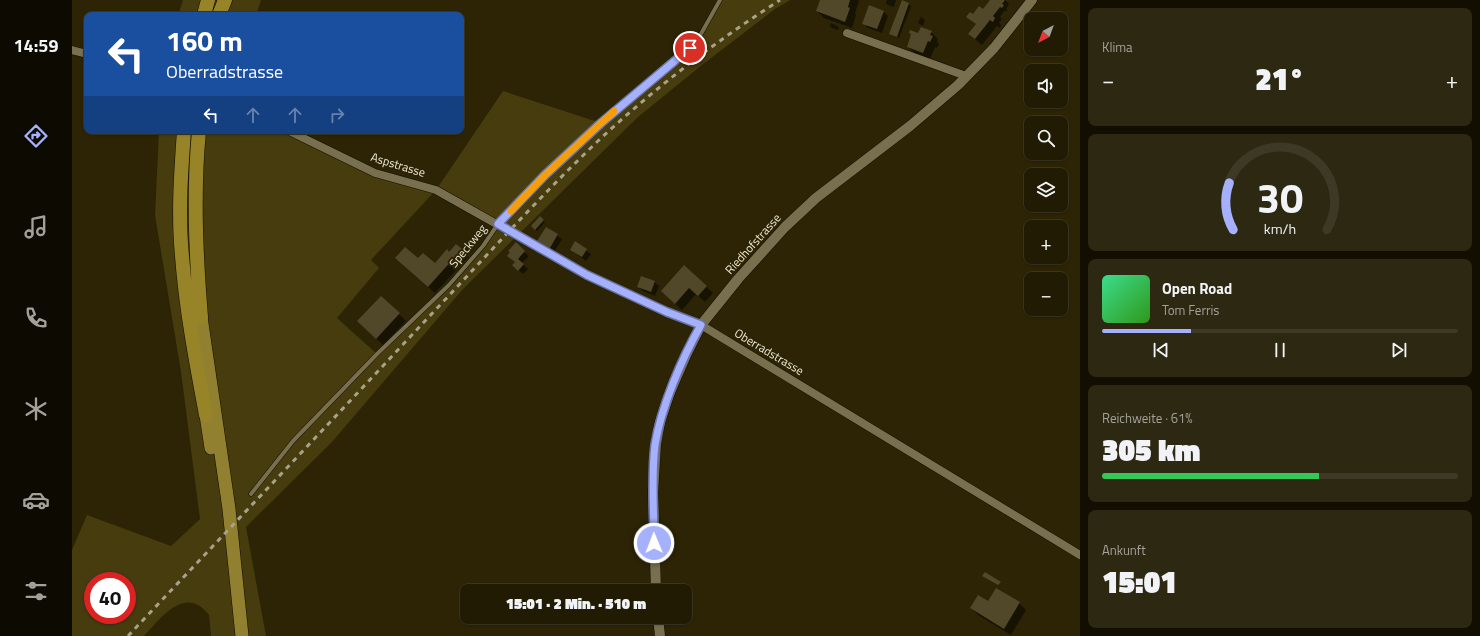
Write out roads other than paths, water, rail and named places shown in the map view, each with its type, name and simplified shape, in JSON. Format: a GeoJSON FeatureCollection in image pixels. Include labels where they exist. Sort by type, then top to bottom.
{"type":"FeatureCollection","features":[{"type":"Feature","properties":{"kind":"highway"},"geometry":{"type":"LineString","coordinates":[[199,12],[201,0]]}},
{"type":"Feature","properties":{"kind":"highway"},"geometry":{"type":"LineString","coordinates":[[205,12],[208,0]]}},
{"type":"Feature","properties":{"kind":"highway"},"geometry":{"type":"LineString","coordinates":[[219,12],[221,0]]}},
{"type":"Feature","properties":{"kind":"highway"},"geometry":{"type":"LineString","coordinates":[[220,12],[225,0]]}},
{"type":"Feature","properties":{"kind":"highway"},"geometry":{"type":"LineString","coordinates":[[184,134],[181,188],[182,255],[188,309],[222,510],[237,636]]}},
{"type":"Feature","properties":{"kind":"highway"},"geometry":{"type":"LineString","coordinates":[[199,134],[195,210],[197,259],[202,317],[229,509],[242,636]]}},
{"type":"Feature","properties":{"kind":"street","name":"Riedhofstrasse"},"geometry":{"type":"LineString","coordinates":[[656,584],[653,493],[656,444],[660,422],[668,397],[701,325],[758,256],[797,215],[826,190],[910,126],[966,76],[994,48],[1032,0]]}},
{"type":"Feature","properties":{"kind":"street"},"geometry":{"type":"LineString","coordinates":[[847,33],[966,76]]}},
{"type":"Feature","properties":{"kind":"street"},"geometry":{"type":"LineString","coordinates":[[72,50],[84,53]]}},
{"type":"Feature","properties":{"kind":"street","name":"Aspstrasse"},"geometry":{"type":"LineString","coordinates":[[295,134],[375,172],[436,190]]}},
{"type":"Feature","properties":{"kind":"street","name":"Oberradstrasse"},"geometry":{"type":"LineString","coordinates":[[436,190],[587,275],[667,312],[701,325],[1080,555]]}},
{"type":"Feature","properties":{"kind":"street"},"geometry":{"type":"LineString","coordinates":[[659,624],[660,636]]}},
{"type":"Feature","properties":{"kind":"lane","name":"Speckweg"},"geometry":{"type":"LineString","coordinates":[[251,494],[293,441],[377,354],[449,284],[483,246],[498,224],[545,175],[601,123],[690,48],[700,36],[720,0]]}},
{"type":"Feature","properties":{"kind":"railway"},"geometry":{"type":"LineString","coordinates":[[128,636],[510,230],[576,162],[620,121],[686,66],[780,0]]}}]}
